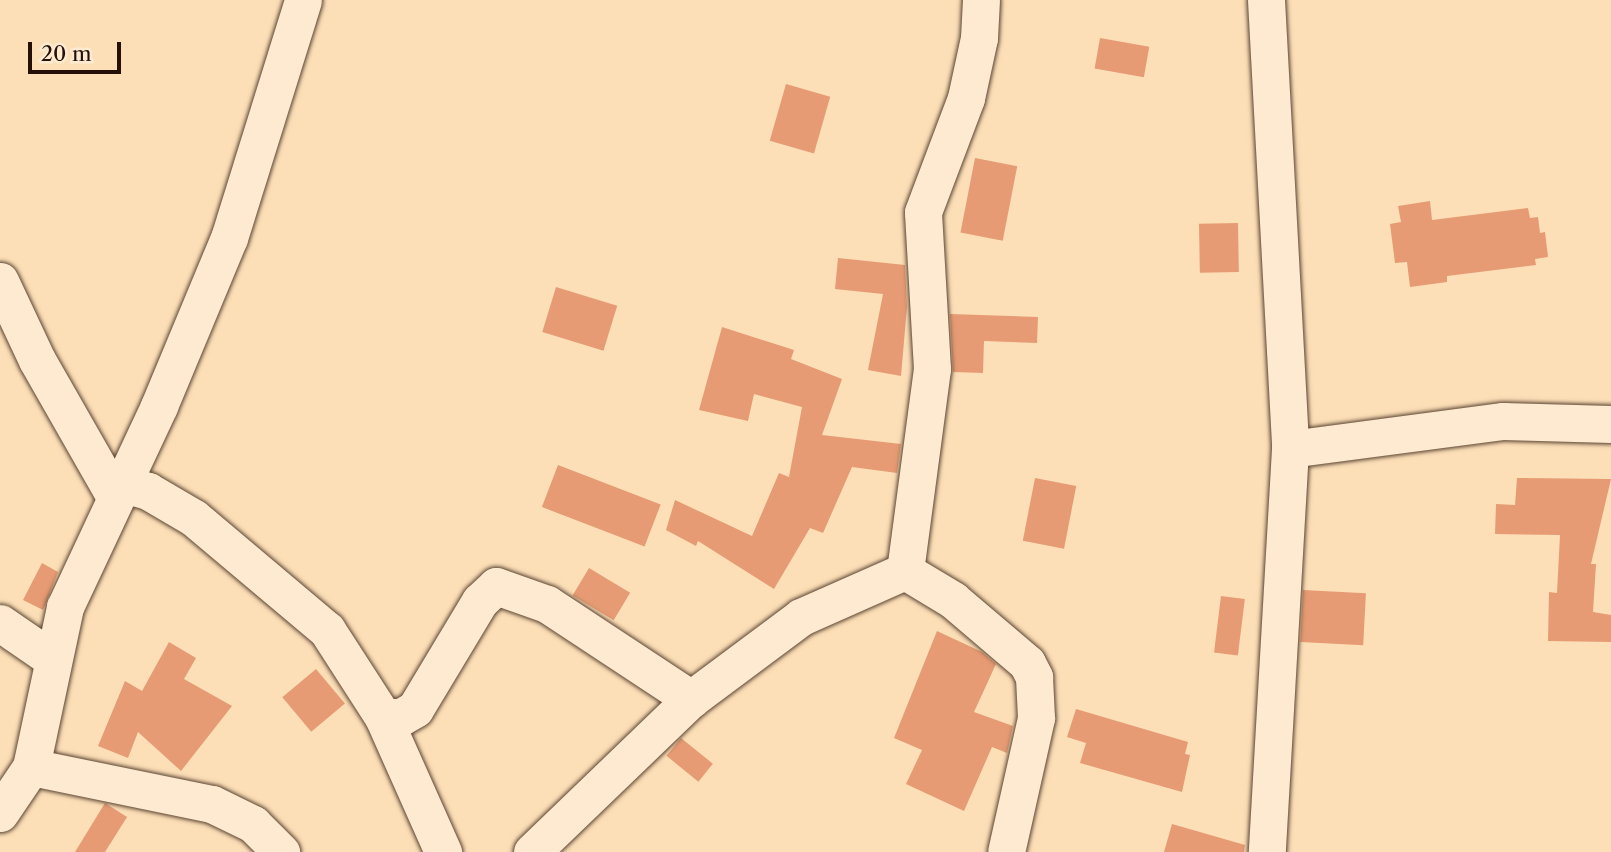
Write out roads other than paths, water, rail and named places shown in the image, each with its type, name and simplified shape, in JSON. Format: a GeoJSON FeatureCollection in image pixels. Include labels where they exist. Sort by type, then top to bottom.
{"type":"FeatureCollection","features":[{"type":"Feature","properties":{"kind":"street"},"geometry":{"type":"LineString","coordinates":[[0,813],[31,767],[51,658],[65,607],[229,238],[303,0]]}},
{"type":"Feature","properties":{"kind":"street"},"geometry":{"type":"LineString","coordinates":[[905,571],[932,369],[923,212],[966,99],[981,0]]}},
{"type":"Feature","properties":{"kind":"street"},"geometry":{"type":"LineString","coordinates":[[1266,0],[1290,449],[1267,852]]}},
{"type":"Feature","properties":{"kind":"street"},"geometry":{"type":"LineString","coordinates":[[0,281],[37,360],[118,491]]}},
{"type":"Feature","properties":{"kind":"street"},"geometry":{"type":"LineString","coordinates":[[1290,449],[1503,421],[1611,425]]}},
{"type":"Feature","properties":{"kind":"street"},"geometry":{"type":"LineString","coordinates":[[118,491],[148,491],[194,518],[327,630],[383,717],[443,852]]}},
{"type":"Feature","properties":{"kind":"street"},"geometry":{"type":"LineString","coordinates":[[532,852],[691,699],[801,617],[905,571]]}},
{"type":"Feature","properties":{"kind":"street"},"geometry":{"type":"LineString","coordinates":[[905,571],[953,600],[1027,663],[1034,677],[1036,718],[1006,852]]}},
{"type":"Feature","properties":{"kind":"street"},"geometry":{"type":"LineString","coordinates":[[383,717],[401,717],[415,709],[480,601],[496,586],[547,604],[691,699]]}},
{"type":"Feature","properties":{"kind":"street"},"geometry":{"type":"LineString","coordinates":[[0,623],[51,658]]}},
{"type":"Feature","properties":{"kind":"street"},"geometry":{"type":"LineString","coordinates":[[31,767],[212,804],[253,824],[281,852]]}}]}
